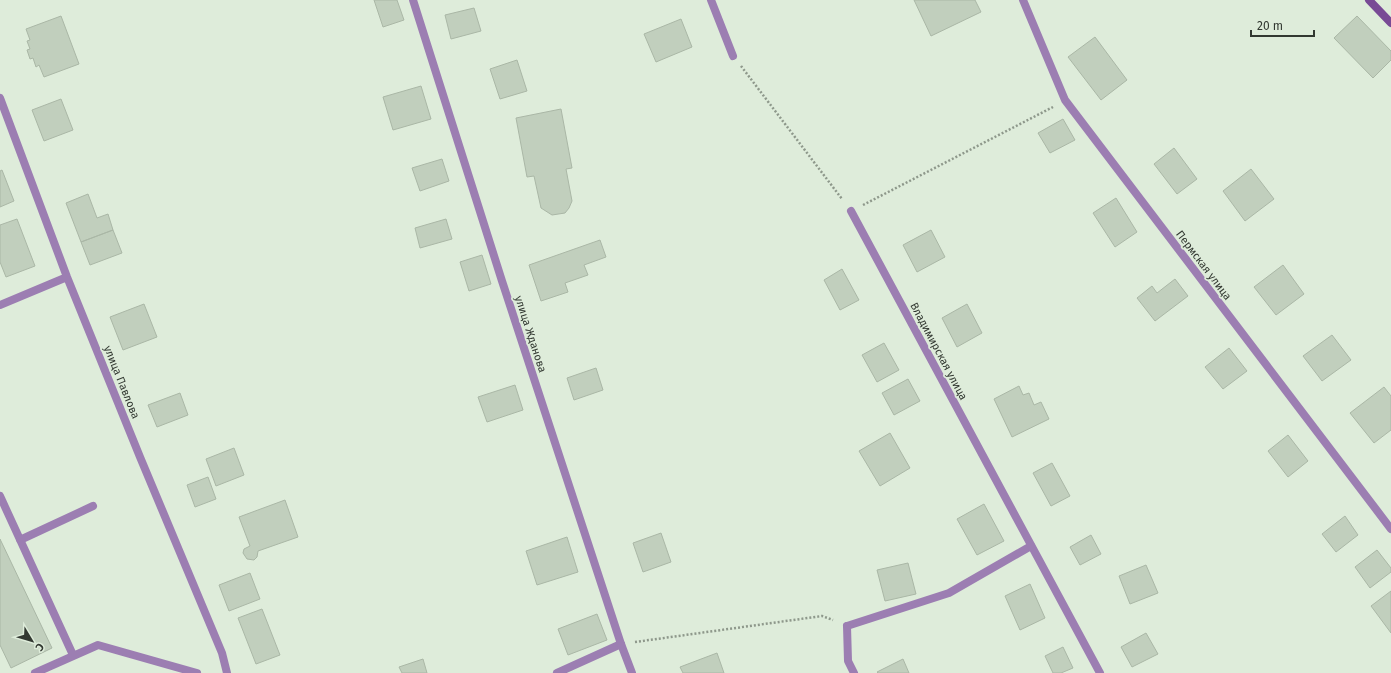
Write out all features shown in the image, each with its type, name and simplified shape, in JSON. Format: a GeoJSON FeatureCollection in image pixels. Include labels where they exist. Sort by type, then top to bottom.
{"type":"FeatureCollection","features":[{"type":"Feature","properties":{"kind":"street","name":"улица Жданова"},"geometry":{"type":"LineString","coordinates":[[413,0],[502,281],[621,644],[632,673]]}},
{"type":"Feature","properties":{"kind":"street"},"geometry":{"type":"LineString","coordinates":[[711,0],[733,56]]}},
{"type":"Feature","properties":{"kind":"street","name":"Пермская улица"},"geometry":{"type":"LineString","coordinates":[[1023,0],[1066,100],[1391,529]]}},
{"type":"Feature","properties":{"kind":"street"},"geometry":{"type":"LineString","coordinates":[[1369,0],[1391,23]]}},
{"type":"Feature","properties":{"kind":"street","name":"улица Павлова"},"geometry":{"type":"LineString","coordinates":[[0,98],[67,277],[222,653],[228,673]]}},
{"type":"Feature","properties":{"kind":"street","name":"Владимирская улица"},"geometry":{"type":"LineString","coordinates":[[851,211],[1100,673]]}},
{"type":"Feature","properties":{"kind":"street"},"geometry":{"type":"LineString","coordinates":[[0,305],[67,277]]}},
{"type":"Feature","properties":{"kind":"street"},"geometry":{"type":"LineString","coordinates":[[0,496],[73,655]]}},
{"type":"Feature","properties":{"kind":"street"},"geometry":{"type":"LineString","coordinates":[[20,540],[92,506]]}},
{"type":"Feature","properties":{"kind":"street"},"geometry":{"type":"LineString","coordinates":[[854,673],[848,661],[847,626],[949,593],[1031,546]]}},
{"type":"Feature","properties":{"kind":"street"},"geometry":{"type":"LineString","coordinates":[[557,673],[621,644]]}},
{"type":"Feature","properties":{"kind":"street"},"geometry":{"type":"LineString","coordinates":[[34,673],[98,645],[197,673]]}},
{"type":"Feature","properties":{"kind":"path"},"geometry":{"type":"LineString","coordinates":[[733,56],[851,211],[1066,100]]}},
{"type":"Feature","properties":{"kind":"path"},"geometry":{"type":"LineString","coordinates":[[621,644],[822,616],[847,626]]}},
{"type":"Feature","properties":{"kind":"building"},"geometry":{"type":"Polygon","coordinates":[[[374,0],[397,0],[404,20],[383,27],[374,0]]]}},
{"type":"Feature","properties":{"kind":"building"},"geometry":{"type":"Polygon","coordinates":[[[914,0],[975,0],[981,12],[931,36],[914,0]]]}},
{"type":"Feature","properties":{"kind":"building"},"geometry":{"type":"Polygon","coordinates":[[[474,8],[481,31],[451,39],[445,15],[474,8]]]}},
{"type":"Feature","properties":{"kind":"building"},"geometry":{"type":"Polygon","coordinates":[[[61,16],[79,64],[44,77],[39,65],[36,67],[33,58],[30,59],[27,50],[30,49],[27,41],[30,40],[26,29],[61,16]]]}},
{"type":"Feature","properties":{"kind":"building"},"geometry":{"type":"Polygon","coordinates":[[[1357,16],[1391,51],[1391,60],[1373,78],[1334,38],[1357,16]]]}},
{"type":"Feature","properties":{"kind":"building"},"geometry":{"type":"Polygon","coordinates":[[[681,19],[692,47],[656,62],[644,34],[681,19]]]}},
{"type":"Feature","properties":{"kind":"building"},"geometry":{"type":"Polygon","coordinates":[[[1095,37],[1127,80],[1101,100],[1068,57],[1095,37]]]}},
{"type":"Feature","properties":{"kind":"building"},"geometry":{"type":"Polygon","coordinates":[[[517,60],[527,91],[500,99],[490,69],[517,60]]]}},
{"type":"Feature","properties":{"kind":"building"},"geometry":{"type":"Polygon","coordinates":[[[421,86],[431,119],[393,130],[383,97],[421,86]]]}},
{"type":"Feature","properties":{"kind":"building"},"geometry":{"type":"Polygon","coordinates":[[[61,99],[73,130],[44,141],[32,110],[61,99]]]}},
{"type":"Feature","properties":{"kind":"building"},"geometry":{"type":"Polygon","coordinates":[[[561,109],[572,168],[566,169],[572,201],[565,213],[552,215],[541,208],[534,176],[527,177],[516,118],[561,109]]]}},
{"type":"Feature","properties":{"kind":"building"},"geometry":{"type":"Polygon","coordinates":[[[1063,119],[1075,140],[1050,153],[1038,133],[1063,119]]]}},
{"type":"Feature","properties":{"kind":"building"},"geometry":{"type":"Polygon","coordinates":[[[1174,148],[1197,179],[1177,194],[1154,164],[1174,148]]]}},
{"type":"Feature","properties":{"kind":"building"},"geometry":{"type":"Polygon","coordinates":[[[442,159],[449,181],[420,191],[412,168],[442,159]]]}},
{"type":"Feature","properties":{"kind":"building"},"geometry":{"type":"Polygon","coordinates":[[[1251,169],[1274,199],[1245,221],[1223,191],[1251,169]]]}},
{"type":"Feature","properties":{"kind":"building"},"geometry":{"type":"Polygon","coordinates":[[[2,170],[14,201],[0,207],[0,171],[2,170]]]}},
{"type":"Feature","properties":{"kind":"building"},"geometry":{"type":"Polygon","coordinates":[[[88,194],[97,218],[108,214],[113,230],[81,242],[66,203],[88,194]]]}},
{"type":"Feature","properties":{"kind":"building"},"geometry":{"type":"Polygon","coordinates":[[[1116,198],[1137,232],[1115,247],[1093,213],[1116,198]]]}},
{"type":"Feature","properties":{"kind":"building"},"geometry":{"type":"Polygon","coordinates":[[[17,219],[35,266],[6,277],[0,262],[0,225],[17,219]]]}},
{"type":"Feature","properties":{"kind":"building"},"geometry":{"type":"Polygon","coordinates":[[[446,219],[452,239],[420,248],[415,228],[446,219]]]}},
{"type":"Feature","properties":{"kind":"building"},"geometry":{"type":"Polygon","coordinates":[[[113,230],[122,253],[90,265],[81,242],[113,230]]]}},
{"type":"Feature","properties":{"kind":"building"},"geometry":{"type":"Polygon","coordinates":[[[931,230],[945,257],[917,272],[903,245],[931,230]]]}},
{"type":"Feature","properties":{"kind":"building"},"geometry":{"type":"Polygon","coordinates":[[[600,240],[606,257],[584,265],[588,275],[565,283],[568,292],[541,301],[529,265],[600,240]]]}},
{"type":"Feature","properties":{"kind":"building"},"geometry":{"type":"Polygon","coordinates":[[[482,255],[491,284],[469,291],[460,262],[482,255]]]}},
{"type":"Feature","properties":{"kind":"building"},"geometry":{"type":"Polygon","coordinates":[[[1283,265],[1304,294],[1276,315],[1254,287],[1283,265]]]}},
{"type":"Feature","properties":{"kind":"building"},"geometry":{"type":"Polygon","coordinates":[[[842,269],[859,300],[840,310],[824,280],[842,269]]]}},
{"type":"Feature","properties":{"kind":"building"},"geometry":{"type":"Polygon","coordinates":[[[1175,279],[1188,296],[1155,321],[1137,298],[1152,286],[1157,293],[1175,279]]]}},
{"type":"Feature","properties":{"kind":"building"},"geometry":{"type":"Polygon","coordinates":[[[144,304],[157,337],[123,350],[110,317],[144,304]]]}},
{"type":"Feature","properties":{"kind":"building"},"geometry":{"type":"Polygon","coordinates":[[[967,304],[982,333],[957,347],[942,318],[967,304]]]}},
{"type":"Feature","properties":{"kind":"building"},"geometry":{"type":"Polygon","coordinates":[[[1332,335],[1351,360],[1322,381],[1303,356],[1332,335]]]}},
{"type":"Feature","properties":{"kind":"building"},"geometry":{"type":"Polygon","coordinates":[[[884,343],[899,370],[877,382],[862,355],[884,343]]]}},
{"type":"Feature","properties":{"kind":"building"},"geometry":{"type":"Polygon","coordinates":[[[1229,348],[1247,371],[1223,389],[1205,367],[1229,348]]]}},
{"type":"Feature","properties":{"kind":"building"},"geometry":{"type":"Polygon","coordinates":[[[596,368],[603,390],[574,400],[567,378],[596,368]]]}},
{"type":"Feature","properties":{"kind":"building"},"geometry":{"type":"Polygon","coordinates":[[[908,379],[920,401],[894,415],[882,393],[908,379]]]}},
{"type":"Feature","properties":{"kind":"building"},"geometry":{"type":"Polygon","coordinates":[[[515,385],[523,410],[487,422],[478,397],[515,385]]]}},
{"type":"Feature","properties":{"kind":"building"},"geometry":{"type":"Polygon","coordinates":[[[1019,386],[1023,395],[1029,393],[1034,405],[1041,402],[1049,419],[1012,437],[994,399],[1019,386]]]}},
{"type":"Feature","properties":{"kind":"building"},"geometry":{"type":"Polygon","coordinates":[[[1384,387],[1391,396],[1391,430],[1374,443],[1350,413],[1384,387]]]}},
{"type":"Feature","properties":{"kind":"building"},"geometry":{"type":"Polygon","coordinates":[[[180,393],[188,415],[157,427],[148,405],[180,393]]]}},
{"type":"Feature","properties":{"kind":"building"},"geometry":{"type":"Polygon","coordinates":[[[890,433],[910,468],[880,486],[859,451],[890,433]]]}},
{"type":"Feature","properties":{"kind":"building"},"geometry":{"type":"Polygon","coordinates":[[[1288,435],[1308,461],[1288,477],[1268,451],[1288,435]]]}},
{"type":"Feature","properties":{"kind":"building"},"geometry":{"type":"Polygon","coordinates":[[[234,448],[244,475],[216,486],[206,459],[234,448]]]}},
{"type":"Feature","properties":{"kind":"building"},"geometry":{"type":"Polygon","coordinates":[[[1052,463],[1070,496],[1051,506],[1033,473],[1052,463]]]}},
{"type":"Feature","properties":{"kind":"building"},"geometry":{"type":"Polygon","coordinates":[[[208,477],[216,499],[195,507],[187,485],[208,477]]]}},
{"type":"Feature","properties":{"kind":"building"},"geometry":{"type":"Polygon","coordinates":[[[285,500],[298,537],[258,551],[257,557],[254,560],[247,559],[243,553],[244,549],[250,546],[239,517],[285,500]]]}},
{"type":"Feature","properties":{"kind":"building"},"geometry":{"type":"Polygon","coordinates":[[[984,504],[1004,541],[977,555],[957,519],[984,504]]]}},
{"type":"Feature","properties":{"kind":"building"},"geometry":{"type":"Polygon","coordinates":[[[1345,516],[1358,535],[1336,552],[1322,534],[1345,516]]]}},
{"type":"Feature","properties":{"kind":"building"},"geometry":{"type":"Polygon","coordinates":[[[661,533],[671,562],[643,572],[633,543],[661,533]]]}},
{"type":"Feature","properties":{"kind":"building"},"geometry":{"type":"Polygon","coordinates":[[[1091,535],[1101,554],[1080,565],[1070,547],[1091,535]]]}},
{"type":"Feature","properties":{"kind":"building"},"geometry":{"type":"Polygon","coordinates":[[[567,537],[578,572],[537,585],[526,551],[567,537]]]}},
{"type":"Feature","properties":{"kind":"building"},"geometry":{"type":"Polygon","coordinates":[[[0,539],[52,648],[11,668],[0,645],[0,539]]]}},
{"type":"Feature","properties":{"kind":"building"},"geometry":{"type":"Polygon","coordinates":[[[1377,550],[1391,568],[1391,572],[1370,588],[1355,567],[1377,550]]]}},
{"type":"Feature","properties":{"kind":"building"},"geometry":{"type":"Polygon","coordinates":[[[908,563],[916,594],[885,601],[877,570],[908,563]]]}},
{"type":"Feature","properties":{"kind":"building"},"geometry":{"type":"Polygon","coordinates":[[[1146,565],[1158,593],[1130,604],[1119,576],[1146,565]]]}},
{"type":"Feature","properties":{"kind":"building"},"geometry":{"type":"Polygon","coordinates":[[[250,573],[260,599],[229,611],[219,585],[250,573]]]}},
{"type":"Feature","properties":{"kind":"building"},"geometry":{"type":"Polygon","coordinates":[[[1030,584],[1045,618],[1020,630],[1005,596],[1030,584]]]}},
{"type":"Feature","properties":{"kind":"building"},"geometry":{"type":"Polygon","coordinates":[[[1391,591],[1391,633],[1371,606],[1391,591]]]}},
{"type":"Feature","properties":{"kind":"building"},"geometry":{"type":"Polygon","coordinates":[[[262,609],[280,655],[256,664],[238,618],[262,609]]]}},
{"type":"Feature","properties":{"kind":"building"},"geometry":{"type":"Polygon","coordinates":[[[597,614],[607,640],[568,655],[558,629],[597,614]]]}},
{"type":"Feature","properties":{"kind":"building"},"geometry":{"type":"Polygon","coordinates":[[[1146,633],[1158,654],[1132,667],[1121,647],[1146,633]]]}},
{"type":"Feature","properties":{"kind":"building"},"geometry":{"type":"Polygon","coordinates":[[[1063,647],[1073,668],[1061,673],[1053,673],[1045,656],[1063,647]]]}},
{"type":"Feature","properties":{"kind":"building"},"geometry":{"type":"Polygon","coordinates":[[[717,653],[724,673],[683,673],[680,667],[717,653]]]}},
{"type":"Feature","properties":{"kind":"building"},"geometry":{"type":"Polygon","coordinates":[[[423,659],[427,673],[402,673],[399,667],[423,659]]]}},
{"type":"Feature","properties":{"kind":"building"},"geometry":{"type":"Polygon","coordinates":[[[903,659],[909,673],[877,672],[903,659]]]}}]}
